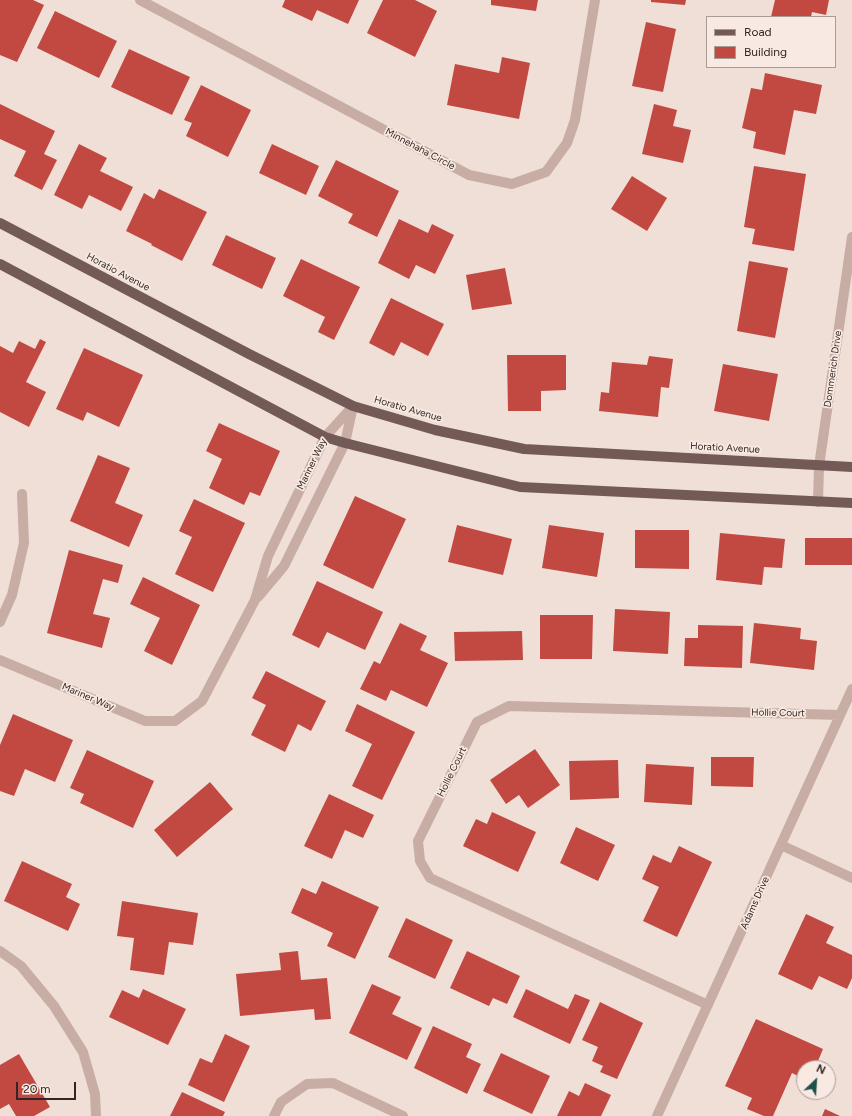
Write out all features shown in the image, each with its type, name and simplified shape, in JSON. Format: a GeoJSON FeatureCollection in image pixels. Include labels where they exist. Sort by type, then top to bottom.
{"type":"FeatureCollection","features":[{"type":"Feature","properties":{"kind":"main road","name":"Horatio Avenue"},"geometry":{"type":"LineString","coordinates":[[0,222],[249,354],[353,406],[435,430],[524,449],[852,467]]}},
{"type":"Feature","properties":{"kind":"main road"},"geometry":{"type":"LineString","coordinates":[[0,264],[325,437],[345,443],[520,487],[852,503]]}},
{"type":"Feature","properties":{"kind":"street","name":"Minnehaha Circle"},"geometry":{"type":"LineString","coordinates":[[140,0],[469,175],[512,184],[546,172],[567,143],[576,120],[596,0]]}},
{"type":"Feature","properties":{"kind":"street","name":"Dommerich Drive"},"geometry":{"type":"LineString","coordinates":[[818,502],[819,466],[852,237]]}},
{"type":"Feature","properties":{"kind":"street","name":"Mariner Way"},"geometry":{"type":"LineString","coordinates":[[0,660],[145,721],[175,721],[202,701],[255,600],[268,556],[325,437],[353,406]]}},
{"type":"Feature","properties":{"kind":"street","name":"Mariner Way"},"geometry":{"type":"LineString","coordinates":[[255,600],[284,566],[345,443],[353,406]]}},
{"type":"Feature","properties":{"kind":"street"},"geometry":{"type":"LineString","coordinates":[[0,622],[12,595],[24,544],[22,494]]}},
{"type":"Feature","properties":{"kind":"street","name":"Adams Drive"},"geometry":{"type":"LineString","coordinates":[[656,1116],[852,689]]}},
{"type":"Feature","properties":{"kind":"street","name":"Hollie Court"},"geometry":{"type":"LineString","coordinates":[[708,1005],[430,878],[420,861],[418,841],[477,722],[509,706],[840,715]]}},
{"type":"Feature","properties":{"kind":"street"},"geometry":{"type":"LineString","coordinates":[[781,846],[852,878]]}},
{"type":"Feature","properties":{"kind":"street"},"geometry":{"type":"LineString","coordinates":[[0,951],[21,966],[54,1006],[82,1052],[95,1094],[96,1116]]}},
{"type":"Feature","properties":{"kind":"street"},"geometry":{"type":"LineString","coordinates":[[274,1116],[281,1102],[307,1084],[333,1083],[403,1116]]}},
{"type":"Feature","properties":{"kind":"building"},"geometry":{"type":"Polygon","coordinates":[[[0,0],[33,0],[44,5],[17,62],[0,55],[0,0]]]}},
{"type":"Feature","properties":{"kind":"building"},"geometry":{"type":"Polygon","coordinates":[[[285,0],[359,0],[348,24],[317,10],[312,21],[282,7],[285,0]]]}},
{"type":"Feature","properties":{"kind":"building"},"geometry":{"type":"Polygon","coordinates":[[[383,0],[415,0],[437,11],[415,57],[367,33],[383,0]]]}},
{"type":"Feature","properties":{"kind":"building"},"geometry":{"type":"Polygon","coordinates":[[[491,0],[538,0],[536,11],[491,5],[491,0]]]}},
{"type":"Feature","properties":{"kind":"building"},"geometry":{"type":"Polygon","coordinates":[[[651,0],[686,0],[685,5],[651,2],[651,0]]]}},
{"type":"Feature","properties":{"kind":"building"},"geometry":{"type":"Polygon","coordinates":[[[775,0],[829,0],[826,15],[812,12],[811,16],[771,16],[775,0]]]}},
{"type":"Feature","properties":{"kind":"building"},"geometry":{"type":"Polygon","coordinates":[[[55,11],[117,41],[99,78],[37,48],[55,11]]]}},
{"type":"Feature","properties":{"kind":"building"},"geometry":{"type":"Polygon","coordinates":[[[646,22],[676,29],[663,92],[632,86],[646,22]]]}},
{"type":"Feature","properties":{"kind":"building"},"geometry":{"type":"Polygon","coordinates":[[[129,49],[190,77],[172,115],[111,87],[129,49]]]}},
{"type":"Feature","properties":{"kind":"building"},"geometry":{"type":"Polygon","coordinates":[[[502,57],[530,63],[519,119],[447,105],[455,64],[499,73],[502,57]]]}},
{"type":"Feature","properties":{"kind":"building"},"geometry":{"type":"Polygon","coordinates":[[[765,73],[822,85],[816,114],[794,110],[785,155],[753,148],[756,132],[742,128],[751,88],[762,90],[765,73]]]}},
{"type":"Feature","properties":{"kind":"building"},"geometry":{"type":"Polygon","coordinates":[[[201,85],[251,110],[228,157],[186,136],[192,123],[184,120],[201,85]]]}},
{"type":"Feature","properties":{"kind":"building"},"geometry":{"type":"Polygon","coordinates":[[[0,104],[55,131],[44,154],[57,160],[42,190],[14,176],[26,151],[0,139],[0,104]]]}},
{"type":"Feature","properties":{"kind":"building"},"geometry":{"type":"Polygon","coordinates":[[[654,104],[677,110],[673,126],[691,130],[683,163],[642,154],[654,104]]]}},
{"type":"Feature","properties":{"kind":"building"},"geometry":{"type":"Polygon","coordinates":[[[79,144],[107,158],[100,171],[133,187],[121,211],[89,195],[82,209],[54,195],[79,144]]]}},
{"type":"Feature","properties":{"kind":"building"},"geometry":{"type":"Polygon","coordinates":[[[272,144],[319,166],[306,195],[259,173],[272,144]]]}},
{"type":"Feature","properties":{"kind":"building"},"geometry":{"type":"Polygon","coordinates":[[[336,160],[399,191],[377,237],[348,223],[353,214],[318,196],[336,160]]]}},
{"type":"Feature","properties":{"kind":"building"},"geometry":{"type":"Polygon","coordinates":[[[754,166],[806,174],[794,251],[752,244],[755,229],[744,227],[754,166]]]}},
{"type":"Feature","properties":{"kind":"building"},"geometry":{"type":"Polygon","coordinates":[[[632,176],[667,198],[647,231],[611,209],[632,176]]]}},
{"type":"Feature","properties":{"kind":"building"},"geometry":{"type":"Polygon","coordinates":[[[159,189],[207,212],[182,261],[126,231],[144,193],[154,199],[159,189]]]}},
{"type":"Feature","properties":{"kind":"building"},"geometry":{"type":"Polygon","coordinates":[[[399,219],[428,233],[432,224],[454,235],[435,274],[416,265],[409,279],[378,263],[399,219]]]}},
{"type":"Feature","properties":{"kind":"building"},"geometry":{"type":"Polygon","coordinates":[[[226,235],[276,258],[262,289],[212,265],[226,235]]]}},
{"type":"Feature","properties":{"kind":"building"},"geometry":{"type":"Polygon","coordinates":[[[301,259],[360,287],[334,340],[318,332],[325,317],[283,296],[301,259]]]}},
{"type":"Feature","properties":{"kind":"building"},"geometry":{"type":"Polygon","coordinates":[[[749,261],[788,268],[775,338],[737,331],[749,261]]]}},
{"type":"Feature","properties":{"kind":"building"},"geometry":{"type":"Polygon","coordinates":[[[505,268],[512,304],[472,310],[466,275],[505,268]]]}},
{"type":"Feature","properties":{"kind":"building"},"geometry":{"type":"Polygon","coordinates":[[[391,298],[444,324],[428,356],[401,342],[394,356],[369,343],[391,298]]]}},
{"type":"Feature","properties":{"kind":"building"},"geometry":{"type":"Polygon","coordinates":[[[40,339],[46,342],[26,382],[46,392],[29,427],[0,412],[0,346],[13,353],[19,341],[35,349],[40,339]]]}},
{"type":"Feature","properties":{"kind":"building"},"geometry":{"type":"Polygon","coordinates":[[[84,348],[143,375],[119,427],[87,412],[83,421],[56,409],[84,348]]]}},
{"type":"Feature","properties":{"kind":"building"},"geometry":{"type":"Polygon","coordinates":[[[507,355],[566,355],[566,390],[541,391],[541,411],[508,411],[507,355]]]}},
{"type":"Feature","properties":{"kind":"building"},"geometry":{"type":"Polygon","coordinates":[[[649,356],[673,359],[669,388],[661,387],[658,417],[599,411],[601,392],[609,393],[612,362],[647,365],[649,356]]]}},
{"type":"Feature","properties":{"kind":"building"},"geometry":{"type":"Polygon","coordinates":[[[723,364],[778,374],[769,421],[714,411],[723,364]]]}},
{"type":"Feature","properties":{"kind":"building"},"geometry":{"type":"Polygon","coordinates":[[[219,423],[280,451],[260,496],[250,492],[244,505],[209,488],[222,459],[206,451],[219,423]]]}},
{"type":"Feature","properties":{"kind":"building"},"geometry":{"type":"Polygon","coordinates":[[[98,455],[130,468],[115,503],[143,515],[129,547],[70,521],[98,455]]]}},
{"type":"Feature","properties":{"kind":"building"},"geometry":{"type":"Polygon","coordinates":[[[355,496],[406,519],[373,589],[323,565],[355,496]]]}},
{"type":"Feature","properties":{"kind":"building"},"geometry":{"type":"Polygon","coordinates":[[[194,499],[245,523],[213,592],[175,574],[192,537],[179,531],[194,499]]]}},
{"type":"Feature","properties":{"kind":"building"},"geometry":{"type":"Polygon","coordinates":[[[457,525],[512,539],[503,575],[448,562],[457,525]]]}},
{"type":"Feature","properties":{"kind":"building"},"geometry":{"type":"Polygon","coordinates":[[[549,525],[604,533],[597,577],[542,568],[549,525]]]}},
{"type":"Feature","properties":{"kind":"building"},"geometry":{"type":"Polygon","coordinates":[[[635,530],[689,530],[689,569],[635,568],[635,530]]]}},
{"type":"Feature","properties":{"kind":"building"},"geometry":{"type":"Polygon","coordinates":[[[720,533],[785,539],[782,568],[764,567],[762,585],[716,580],[720,533]]]}},
{"type":"Feature","properties":{"kind":"building"},"geometry":{"type":"Polygon","coordinates":[[[805,538],[852,538],[852,565],[805,565],[805,538]]]}},
{"type":"Feature","properties":{"kind":"building"},"geometry":{"type":"Polygon","coordinates":[[[69,550],[123,565],[118,583],[103,579],[93,614],[110,618],[102,648],[47,633],[69,550]]]}},
{"type":"Feature","properties":{"kind":"building"},"geometry":{"type":"Polygon","coordinates":[[[143,577],[200,605],[172,665],[144,651],[160,618],[130,604],[143,577]]]}},
{"type":"Feature","properties":{"kind":"building"},"geometry":{"type":"Polygon","coordinates":[[[317,581],[383,612],[365,650],[327,632],[319,648],[292,635],[317,581]]]}},
{"type":"Feature","properties":{"kind":"building"},"geometry":{"type":"Polygon","coordinates":[[[615,609],[670,612],[668,654],[613,651],[615,609]]]}},
{"type":"Feature","properties":{"kind":"building"},"geometry":{"type":"Polygon","coordinates":[[[540,615],[593,615],[592,659],[540,659],[540,615]]]}},
{"type":"Feature","properties":{"kind":"building"},"geometry":{"type":"Polygon","coordinates":[[[400,623],[427,636],[420,650],[448,663],[427,707],[391,690],[386,701],[360,689],[374,661],[380,664],[400,623]]]}},
{"type":"Feature","properties":{"kind":"building"},"geometry":{"type":"Polygon","coordinates":[[[754,623],[801,628],[800,639],[817,641],[814,670],[750,663],[754,623]]]}},
{"type":"Feature","properties":{"kind":"building"},"geometry":{"type":"Polygon","coordinates":[[[698,625],[743,626],[742,668],[684,666],[685,638],[698,638],[698,625]]]}},
{"type":"Feature","properties":{"kind":"building"},"geometry":{"type":"Polygon","coordinates":[[[522,631],[523,660],[455,661],[454,632],[522,631]]]}},
{"type":"Feature","properties":{"kind":"building"},"geometry":{"type":"Polygon","coordinates":[[[266,671],[326,701],[311,731],[298,724],[285,752],[251,735],[266,705],[252,698],[266,671]]]}},
{"type":"Feature","properties":{"kind":"building"},"geometry":{"type":"Polygon","coordinates":[[[357,704],[415,732],[382,800],[352,786],[372,744],[345,731],[357,704]]]}},
{"type":"Feature","properties":{"kind":"building"},"geometry":{"type":"Polygon","coordinates":[[[13,714],[73,740],[55,782],[25,769],[14,796],[0,791],[0,745],[13,714]]]}},
{"type":"Feature","properties":{"kind":"building"},"geometry":{"type":"Polygon","coordinates":[[[535,749],[560,785],[528,808],[519,795],[506,804],[490,780],[535,749]]]}},
{"type":"Feature","properties":{"kind":"building"},"geometry":{"type":"Polygon","coordinates":[[[87,750],[154,781],[133,828],[80,803],[84,794],[70,788],[87,750]]]}},
{"type":"Feature","properties":{"kind":"building"},"geometry":{"type":"Polygon","coordinates":[[[711,757],[754,757],[753,787],[711,786],[711,757]]]}},
{"type":"Feature","properties":{"kind":"building"},"geometry":{"type":"Polygon","coordinates":[[[618,760],[619,798],[570,800],[569,761],[618,760]]]}},
{"type":"Feature","properties":{"kind":"building"},"geometry":{"type":"Polygon","coordinates":[[[646,764],[694,767],[692,805],[644,802],[646,764]]]}},
{"type":"Feature","properties":{"kind":"building"},"geometry":{"type":"Polygon","coordinates":[[[210,782],[233,809],[177,857],[154,830],[210,782]]]}},
{"type":"Feature","properties":{"kind":"building"},"geometry":{"type":"Polygon","coordinates":[[[329,794],[374,815],[363,838],[345,830],[332,859],[304,846],[329,794]]]}},
{"type":"Feature","properties":{"kind":"building"},"geometry":{"type":"Polygon","coordinates":[[[492,812],[536,832],[518,872],[463,846],[476,819],[487,824],[492,812]]]}},
{"type":"Feature","properties":{"kind":"building"},"geometry":{"type":"Polygon","coordinates":[[[576,827],[615,845],[598,881],[560,863],[576,827]]]}},
{"type":"Feature","properties":{"kind":"building"},"geometry":{"type":"Polygon","coordinates":[[[679,846],[712,862],[677,937],[643,921],[659,887],[642,879],[653,855],[671,863],[679,846]]]}},
{"type":"Feature","properties":{"kind":"building"},"geometry":{"type":"Polygon","coordinates":[[[22,861],[72,884],[66,897],[80,904],[68,931],[4,901],[22,861]]]}},
{"type":"Feature","properties":{"kind":"building"},"geometry":{"type":"Polygon","coordinates":[[[322,881],[379,907],[355,959],[327,946],[333,933],[291,913],[302,888],[316,894],[322,881]]]}},
{"type":"Feature","properties":{"kind":"building"},"geometry":{"type":"Polygon","coordinates":[[[122,901],[198,913],[193,945],[169,942],[164,975],[130,970],[134,938],[117,936],[122,901]]]}},
{"type":"Feature","properties":{"kind":"building"},"geometry":{"type":"Polygon","coordinates":[[[806,914],[834,927],[826,943],[852,955],[852,978],[847,989],[819,976],[812,990],[778,974],[806,914]]]}},
{"type":"Feature","properties":{"kind":"building"},"geometry":{"type":"Polygon","coordinates":[[[406,918],[453,940],[435,979],[388,957],[406,918]]]}},
{"type":"Feature","properties":{"kind":"building"},"geometry":{"type":"Polygon","coordinates":[[[298,951],[301,980],[327,978],[331,1019],[315,1020],[314,1009],[240,1016],[236,974],[281,970],[279,953],[298,951]]]}},
{"type":"Feature","properties":{"kind":"building"},"geometry":{"type":"Polygon","coordinates":[[[467,951],[520,976],[507,1004],[493,998],[489,1006],[450,988],[467,951]]]}},
{"type":"Feature","properties":{"kind":"building"},"geometry":{"type":"Polygon","coordinates":[[[372,984],[401,997],[392,1014],[422,1028],[407,1060],[349,1033],[372,984]]]}},
{"type":"Feature","properties":{"kind":"building"},"geometry":{"type":"Polygon","coordinates":[[[143,989],[186,1009],[168,1045],[109,1017],[122,990],[139,998],[143,989]]]}},
{"type":"Feature","properties":{"kind":"building"},"geometry":{"type":"Polygon","coordinates":[[[526,989],[568,1009],[575,994],[590,1000],[570,1044],[513,1017],[526,989]]]}},
{"type":"Feature","properties":{"kind":"building"},"geometry":{"type":"Polygon","coordinates":[[[600,1002],[643,1023],[617,1079],[600,1072],[603,1066],[592,1061],[598,1047],[582,1040],[600,1002]]]}},
{"type":"Feature","properties":{"kind":"building"},"geometry":{"type":"Polygon","coordinates":[[[756,1019],[823,1049],[818,1060],[796,1060],[796,1075],[792,1073],[773,1116],[764,1116],[747,1109],[752,1098],[725,1086],[756,1019]]]}},
{"type":"Feature","properties":{"kind":"building"},"geometry":{"type":"Polygon","coordinates":[[[433,1026],[472,1044],[466,1057],[481,1064],[467,1094],[414,1068],[433,1026]]]}},
{"type":"Feature","properties":{"kind":"building"},"geometry":{"type":"Polygon","coordinates":[[[225,1034],[250,1046],[224,1102],[188,1085],[200,1058],[212,1063],[225,1034]]]}},
{"type":"Feature","properties":{"kind":"building"},"geometry":{"type":"Polygon","coordinates":[[[501,1053],[550,1076],[532,1114],[483,1091],[501,1053]]]}},
{"type":"Feature","properties":{"kind":"building"},"geometry":{"type":"Polygon","coordinates":[[[19,1054],[50,1107],[34,1116],[16,1116],[9,1104],[0,1109],[0,1065],[19,1054]]]}},
{"type":"Feature","properties":{"kind":"building"},"geometry":{"type":"Polygon","coordinates":[[[585,1083],[611,1095],[601,1116],[557,1116],[569,1091],[579,1096],[585,1083]]]}},
{"type":"Feature","properties":{"kind":"building"},"geometry":{"type":"Polygon","coordinates":[[[182,1092],[225,1112],[223,1116],[170,1116],[182,1092]]]}},
{"type":"Feature","properties":{"kind":"building"},"geometry":{"type":"Polygon","coordinates":[[[825,1109],[840,1116],[822,1116],[825,1109]]]}}]}
